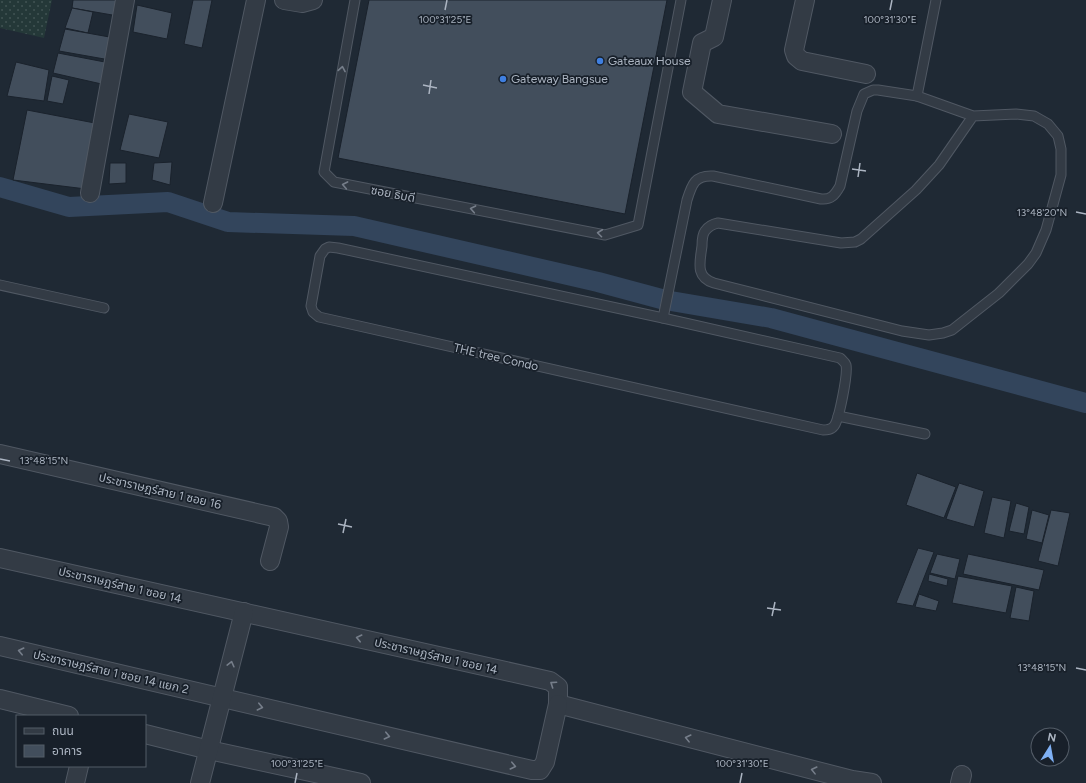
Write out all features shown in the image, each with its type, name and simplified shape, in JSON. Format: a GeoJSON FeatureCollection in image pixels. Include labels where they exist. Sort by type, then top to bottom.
{"type":"FeatureCollection","features":[{"type":"Feature","properties":{"kind":"street"},"geometry":{"type":"LineString","coordinates":[[90,193],[125,0]]}},
{"type":"Feature","properties":{"kind":"street"},"geometry":{"type":"LineString","coordinates":[[213,203],[256,0]]}},
{"type":"Feature","properties":{"kind":"street"},"geometry":{"type":"LineString","coordinates":[[284,0],[302,3],[313,0]]}},
{"type":"Feature","properties":{"kind":"street"},"geometry":{"type":"LineString","coordinates":[[722,0],[714,38],[702,43],[692,92],[718,114],[832,134]]}},
{"type":"Feature","properties":{"kind":"street"},"geometry":{"type":"LineString","coordinates":[[805,0],[794,50],[796,56],[802,61],[866,74]]}},
{"type":"Feature","properties":{"kind":"street","name":"ประชาราษฎร์สาย 1 ซอย 16"},"geometry":{"type":"LineString","coordinates":[[0,454],[274,517],[278,521],[279,527],[270,561]]}},
{"type":"Feature","properties":{"kind":"street","name":"ประชาราษฎร์สาย 1 ซอย 14"},"geometry":{"type":"LineString","coordinates":[[0,558],[550,681],[558,687],[558,704]]}},
{"type":"Feature","properties":{"kind":"street"},"geometry":{"type":"LineString","coordinates":[[200,783],[244,612]]}},
{"type":"Feature","properties":{"kind":"street","name":"ประชาราษฎร์สาย 1 ซอย 14 แยก 2"},"geometry":{"type":"LineString","coordinates":[[0,646],[532,770],[539,776]]}},
{"type":"Feature","properties":{"kind":"street"},"geometry":{"type":"LineString","coordinates":[[0,699],[65,715]]}},
{"type":"Feature","properties":{"kind":"street"},"geometry":{"type":"LineString","coordinates":[[539,776],[545,762],[558,704],[852,781],[872,783]]}},
{"type":"Feature","properties":{"kind":"street"},"geometry":{"type":"LineString","coordinates":[[146,734],[209,750],[361,783]]}},
{"type":"Feature","properties":{"kind":"street"},"geometry":{"type":"LineString","coordinates":[[75,783],[79,767]]}},
{"type":"Feature","properties":{"kind":"lane","name":"ซอย ธิบดี"},"geometry":{"type":"LineString","coordinates":[[355,0],[324,172],[334,182],[605,235],[638,225],[681,0]]}},
{"type":"Feature","properties":{"kind":"lane"},"geometry":{"type":"LineString","coordinates":[[917,96],[936,0]]}},
{"type":"Feature","properties":{"kind":"lane"},"geometry":{"type":"LineString","coordinates":[[663,318],[687,200],[690,190],[697,179],[705,176],[713,176],[821,199],[834,196],[840,186],[857,111],[864,94],[873,90],[878,90],[917,96],[973,116],[1016,114],[1029,115],[1048,124],[1058,136],[1062,158],[1061,175],[1041,243],[1028,264],[999,293],[952,330],[936,335],[902,331],[714,283],[703,277],[700,271],[700,263],[704,234],[708,228],[718,223],[841,243],[855,242],[861,239],[916,190],[939,165],[973,116]]}},
{"type":"Feature","properties":{"kind":"lane","name":"THE tree Condo"},"geometry":{"type":"LineString","coordinates":[[332,247],[663,318],[840,358],[845,363],[846,372],[838,416],[833,428],[830,430],[823,430],[319,317],[313,312],[310,306],[320,256],[326,249],[332,247]]}},
{"type":"Feature","properties":{"kind":"lane"},"geometry":{"type":"LineString","coordinates":[[0,285],[104,308]]}},
{"type":"Feature","properties":{"kind":"lane"},"geometry":{"type":"LineString","coordinates":[[838,416],[925,434]]}},
{"type":"Feature","properties":{"kind":"green space"},"geometry":{"type":"Polygon","coordinates":[[[0,0],[52,0],[44,38],[0,28],[0,0]]]}},
{"type":"Feature","properties":{"kind":"building"},"geometry":{"type":"Polygon","coordinates":[[[73,0],[121,0],[118,16],[72,8],[73,0]]]}},
{"type":"Feature","properties":{"kind":"building"},"geometry":{"type":"Polygon","coordinates":[[[193,0],[212,0],[202,48],[184,44],[193,0]]]}},
{"type":"Feature","properties":{"kind":"building","name":"Gateway Bangsue"},"geometry":{"type":"Polygon","coordinates":[[[369,0],[667,0],[625,214],[338,158],[369,0]]]}},
{"type":"Feature","properties":{"kind":"building"},"geometry":{"type":"Polygon","coordinates":[[[137,5],[172,13],[167,39],[133,32],[137,5]]]}},
{"type":"Feature","properties":{"kind":"building"},"geometry":{"type":"Polygon","coordinates":[[[72,8],[93,12],[88,33],[65,28],[72,8]]]}},
{"type":"Feature","properties":{"kind":"building"},"geometry":{"type":"Polygon","coordinates":[[[65,29],[115,38],[110,60],[59,51],[65,29]]]}},
{"type":"Feature","properties":{"kind":"building"},"geometry":{"type":"Polygon","coordinates":[[[58,53],[110,63],[106,85],[53,73],[58,53]]]}},
{"type":"Feature","properties":{"kind":"building"},"geometry":{"type":"Polygon","coordinates":[[[16,62],[49,70],[44,101],[7,96],[16,62]]]}},
{"type":"Feature","properties":{"kind":"building"},"geometry":{"type":"Polygon","coordinates":[[[52,76],[69,80],[63,104],[47,101],[52,76]]]}},
{"type":"Feature","properties":{"kind":"building"},"geometry":{"type":"Polygon","coordinates":[[[27,110],[100,124],[86,189],[13,180],[27,110]]]}},
{"type":"Feature","properties":{"kind":"building"},"geometry":{"type":"Polygon","coordinates":[[[129,114],[168,122],[159,158],[120,150],[129,114]]]}},
{"type":"Feature","properties":{"kind":"building"},"geometry":{"type":"Polygon","coordinates":[[[172,162],[170,185],[152,180],[154,163],[172,162]]]}},
{"type":"Feature","properties":{"kind":"building"},"geometry":{"type":"Polygon","coordinates":[[[110,163],[126,163],[126,183],[109,184],[110,163]]]}},
{"type":"Feature","properties":{"kind":"building"},"geometry":{"type":"Polygon","coordinates":[[[917,473],[956,487],[944,518],[906,505],[917,473]]]}},
{"type":"Feature","properties":{"kind":"building"},"geometry":{"type":"Polygon","coordinates":[[[959,483],[984,491],[974,527],[946,519],[959,483]]]}},
{"type":"Feature","properties":{"kind":"building"},"geometry":{"type":"Polygon","coordinates":[[[992,497],[1011,501],[1004,538],[984,533],[992,497]]]}},
{"type":"Feature","properties":{"kind":"building"},"geometry":{"type":"Polygon","coordinates":[[[1016,503],[1029,507],[1024,534],[1009,531],[1016,503]]]}},
{"type":"Feature","properties":{"kind":"building"},"geometry":{"type":"Polygon","coordinates":[[[1032,510],[1049,515],[1042,543],[1026,539],[1032,510]]]}},
{"type":"Feature","properties":{"kind":"building"},"geometry":{"type":"Polygon","coordinates":[[[1051,510],[1070,513],[1058,566],[1038,561],[1051,510]]]}},
{"type":"Feature","properties":{"kind":"building"},"geometry":{"type":"Polygon","coordinates":[[[918,548],[934,552],[913,606],[896,603],[918,548]]]}},
{"type":"Feature","properties":{"kind":"building"},"geometry":{"type":"Polygon","coordinates":[[[937,554],[960,559],[955,579],[930,573],[937,554]]]}},
{"type":"Feature","properties":{"kind":"building"},"geometry":{"type":"Polygon","coordinates":[[[968,554],[1044,570],[1039,590],[963,574],[968,554]]]}},
{"type":"Feature","properties":{"kind":"building"},"geometry":{"type":"Polygon","coordinates":[[[929,574],[948,579],[947,586],[928,581],[929,574]]]}},
{"type":"Feature","properties":{"kind":"building"},"geometry":{"type":"Polygon","coordinates":[[[958,576],[1012,586],[1006,613],[952,603],[958,576]]]}},
{"type":"Feature","properties":{"kind":"building"},"geometry":{"type":"Polygon","coordinates":[[[1016,587],[1034,591],[1029,621],[1010,618],[1016,587]]]}},
{"type":"Feature","properties":{"kind":"building"},"geometry":{"type":"Polygon","coordinates":[[[919,594],[939,601],[936,611],[915,607],[919,594]]]}},
{"type":"Feature","properties":{"kind":"waterway"},"geometry":{"type":"LineString","coordinates":[[0,187],[69,207],[168,202],[228,222],[354,226],[598,282],[665,300],[771,318],[1086,403]]}},
{"type":"Feature","properties":{"kind":"place","name":"Gateaux House"},"geometry":{"type":"Point","coordinates":[600,61]}},
{"type":"Feature","properties":{"kind":"place","name":"Gateway Bangsue"},"geometry":{"type":"Point","coordinates":[503,79]}}]}
